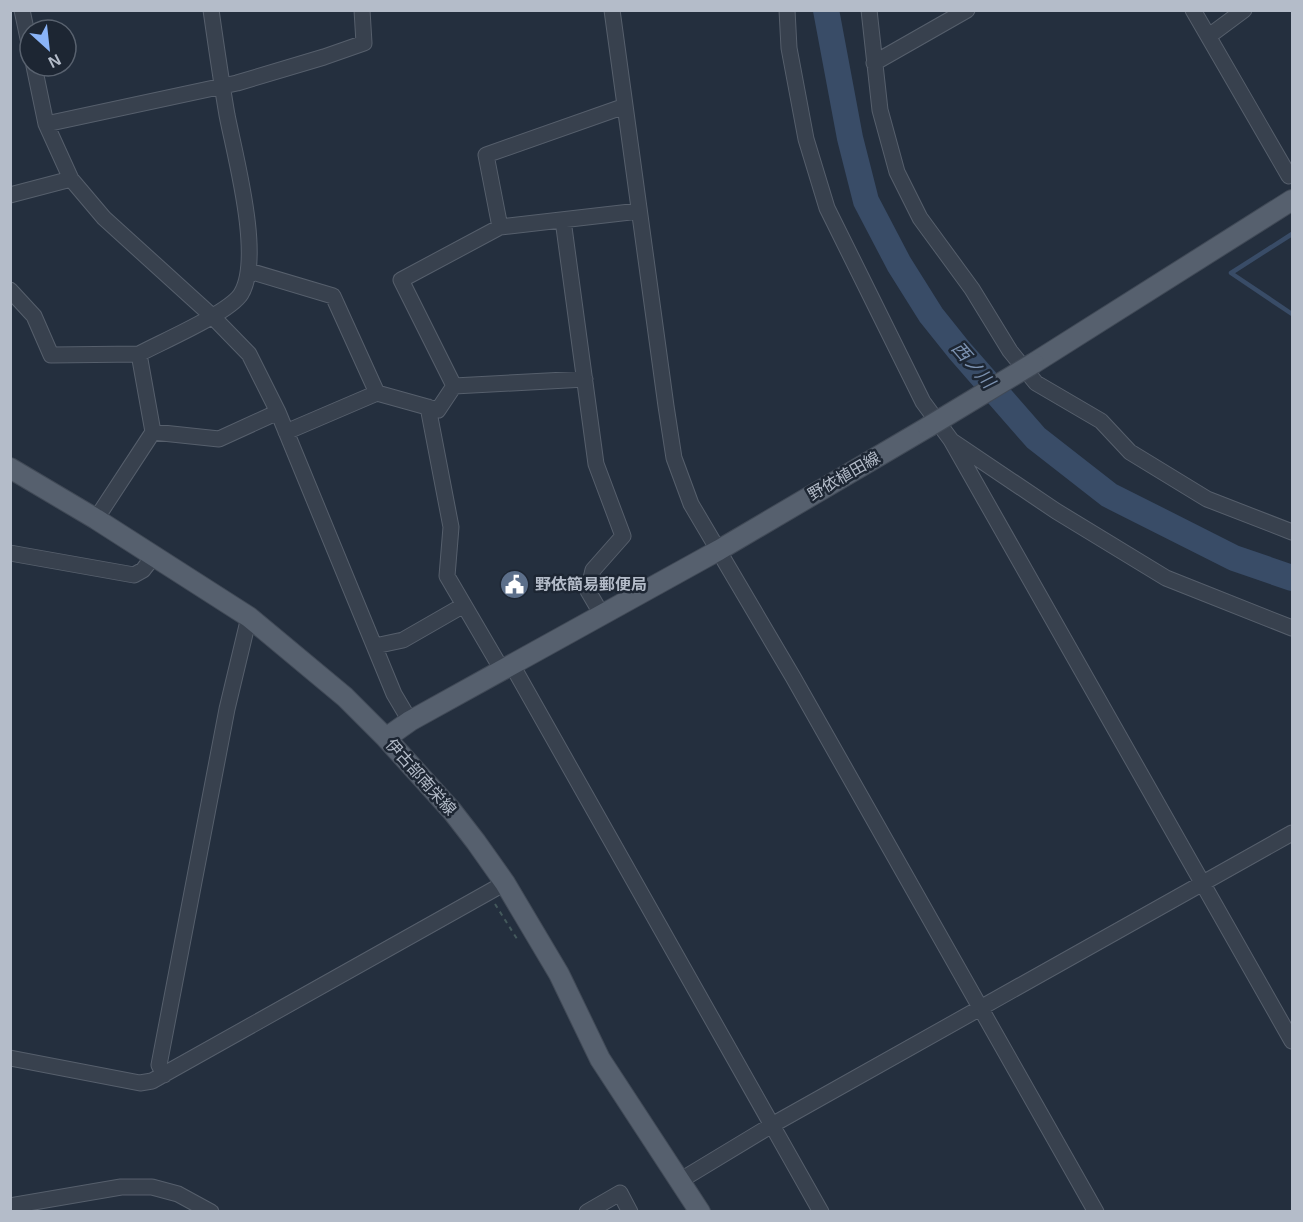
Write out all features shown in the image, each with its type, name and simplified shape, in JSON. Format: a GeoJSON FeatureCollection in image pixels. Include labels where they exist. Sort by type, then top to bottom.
{"type":"FeatureCollection","features":[{"type":"Feature","properties":{"kind":"main road","name":"野依植田線"},"geometry":{"type":"LineString","coordinates":[[386,738],[410,721],[602,615],[928,427],[1293,200]]}},
{"type":"Feature","properties":{"kind":"main road","name":"伊古部南栄線"},"geometry":{"type":"LineString","coordinates":[[10,468],[96,519],[249,617],[345,697],[386,738],[458,819],[505,883],[559,974],[600,1059],[700,1212]]}},
{"type":"Feature","properties":{"kind":"street"},"geometry":{"type":"LineString","coordinates":[[10,290],[34,316],[51,355],[139,354],[226,309],[241,294],[249,271],[249,247],[240,174],[222,84],[211,10]]}},
{"type":"Feature","properties":{"kind":"street"},"geometry":{"type":"LineString","coordinates":[[46,124],[222,84],[237,83],[364,43],[362,10]]}},
{"type":"Feature","properties":{"kind":"street"},"geometry":{"type":"LineString","coordinates":[[612,10],[674,458],[691,504],[1096,1212]]}},
{"type":"Feature","properties":{"kind":"street"},"geometry":{"type":"LineString","coordinates":[[787,10],[789,48],[806,139],[827,208],[924,402],[951,440],[1293,1041]]}},
{"type":"Feature","properties":{"kind":"street"},"geometry":{"type":"LineString","coordinates":[[868,10],[880,110],[897,172],[915,209],[972,289],[1010,351],[1036,383],[1101,421],[1130,452],[1207,499],[1293,532]]}},
{"type":"Feature","properties":{"kind":"street"},"geometry":{"type":"LineString","coordinates":[[874,63],[968,10]]}},
{"type":"Feature","properties":{"kind":"street"},"geometry":{"type":"LineString","coordinates":[[1193,10],[1289,176]]}},
{"type":"Feature","properties":{"kind":"street"},"geometry":{"type":"LineString","coordinates":[[1209,36],[1244,10]]}},
{"type":"Feature","properties":{"kind":"street"},"geometry":{"type":"LineString","coordinates":[[36,78],[46,124],[71,179],[104,218],[212,316],[249,354],[278,412],[394,694],[410,721]]}},
{"type":"Feature","properties":{"kind":"street"},"geometry":{"type":"LineString","coordinates":[[500,227],[486,155],[624,105]]}},
{"type":"Feature","properties":{"kind":"street"},"geometry":{"type":"LineString","coordinates":[[10,195],[71,179]]}},
{"type":"Feature","properties":{"kind":"street"},"geometry":{"type":"LineString","coordinates":[[454,386],[401,279],[500,227],[639,211]]}},
{"type":"Feature","properties":{"kind":"street"},"geometry":{"type":"LineString","coordinates":[[563,220],[596,464],[623,536],[593,570],[588,591],[602,615]]}},
{"type":"Feature","properties":{"kind":"street"},"geometry":{"type":"LineString","coordinates":[[249,271],[333,296],[377,393]]}},
{"type":"Feature","properties":{"kind":"street"},"geometry":{"type":"LineString","coordinates":[[96,519],[153,432],[139,354]]}},
{"type":"Feature","properties":{"kind":"street"},"geometry":{"type":"LineString","coordinates":[[454,386],[585,379]]}},
{"type":"Feature","properties":{"kind":"street"},"geometry":{"type":"LineString","coordinates":[[286,432],[377,393],[438,410],[454,386]]}},
{"type":"Feature","properties":{"kind":"street"},"geometry":{"type":"LineString","coordinates":[[428,407],[451,527],[447,576],[507,667],[821,1212]]}},
{"type":"Feature","properties":{"kind":"street"},"geometry":{"type":"LineString","coordinates":[[153,432],[219,439],[278,412]]}},
{"type":"Feature","properties":{"kind":"street"},"geometry":{"type":"LineString","coordinates":[[951,440],[1056,511],[1166,578],[1293,628]]}},
{"type":"Feature","properties":{"kind":"street"},"geometry":{"type":"LineString","coordinates":[[10,553],[134,575],[143,570],[153,557]]}},
{"type":"Feature","properties":{"kind":"street"},"geometry":{"type":"LineString","coordinates":[[375,646],[403,640],[464,605]]}},
{"type":"Feature","properties":{"kind":"street"},"geometry":{"type":"LineString","coordinates":[[164,1075],[159,1065],[161,1054],[227,709],[249,617]]}},
{"type":"Feature","properties":{"kind":"street"},"geometry":{"type":"LineString","coordinates":[[681,1180],[772,1125],[1293,833]]}},
{"type":"Feature","properties":{"kind":"street"},"geometry":{"type":"LineString","coordinates":[[10,1058],[141,1083],[152,1082],[505,883]]}},
{"type":"Feature","properties":{"kind":"street"},"geometry":{"type":"LineString","coordinates":[[10,1206],[121,1187],[152,1187],[178,1194],[207,1211]]}},
{"type":"Feature","properties":{"kind":"street"},"geometry":{"type":"LineString","coordinates":[[587,1212],[620,1193],[630,1212]]}},
{"type":"Feature","properties":{"kind":"waterway","name":"西ノ川"},"geometry":{"type":"LineString","coordinates":[[826,10],[850,138],[866,201],[899,264],[931,315],[959,350],[1036,438],[1109,495],[1234,558],[1292,578]]}},
{"type":"Feature","properties":{"kind":"waterway"},"geometry":{"type":"LineString","coordinates":[[1292,234],[1231,273],[1292,314]]}},
{"type":"Feature","properties":{"kind":"place","name":"野依簡易郵便局"},"geometry":{"type":"Point","coordinates":[514,584]}}]}
